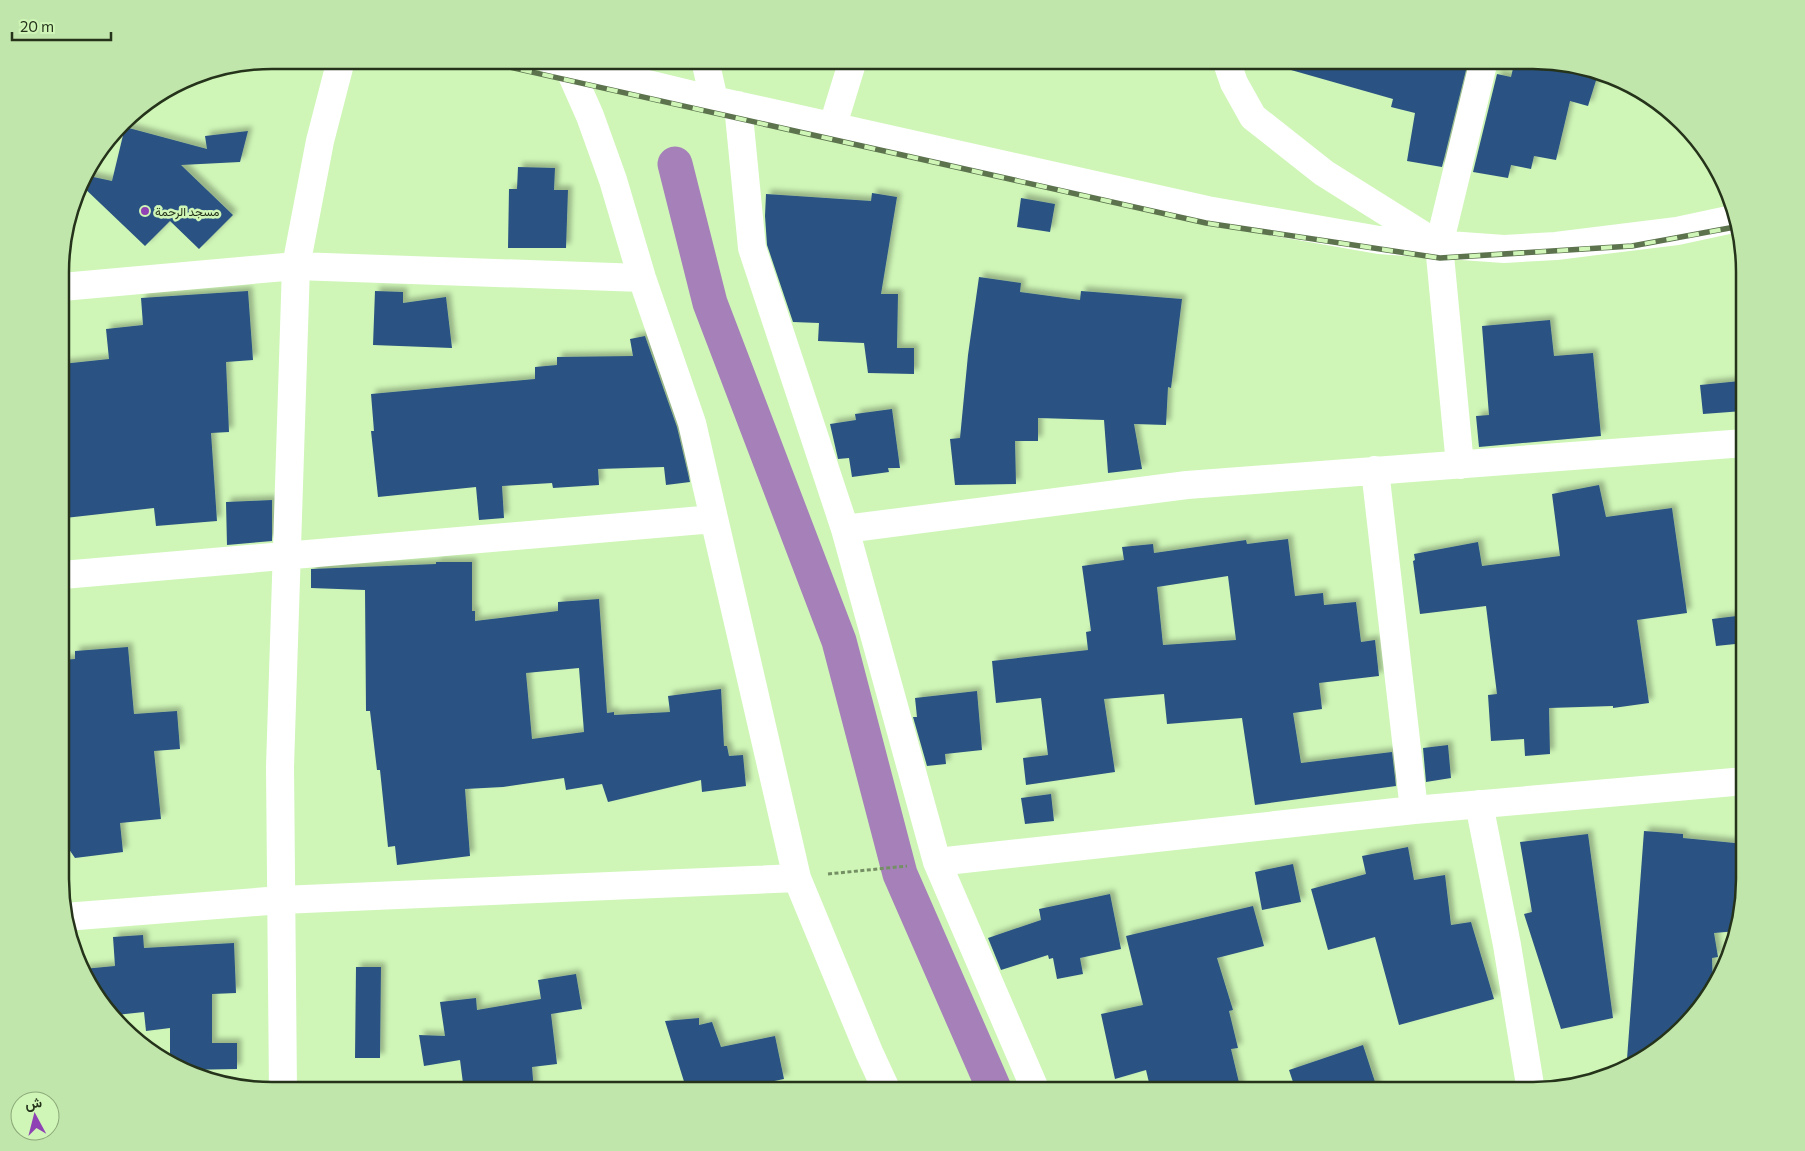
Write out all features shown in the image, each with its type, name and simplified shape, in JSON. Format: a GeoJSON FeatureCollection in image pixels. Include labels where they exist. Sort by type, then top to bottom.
{"type":"FeatureCollection","features":[{"type":"Feature","properties":{"kind":"street"},"geometry":{"type":"LineString","coordinates":[[283,1082],[280,767],[296,266],[320,141],[339,69]]}},
{"type":"Feature","properties":{"kind":"street"},"geometry":{"type":"LineString","coordinates":[[562,69],[590,116],[614,180],[642,278],[692,423],[742,647],[797,878],[883,1082]]}},
{"type":"Feature","properties":{"kind":"street"},"geometry":{"type":"LineString","coordinates":[[587,69],[726,103],[832,125],[1207,210],[1378,240],[1504,249],[1556,246],[1677,231],[1729,219]]}},
{"type":"Feature","properties":{"kind":"street"},"geometry":{"type":"LineString","coordinates":[[709,69],[726,103],[752,248],[845,529],[937,862],[1032,1082]]}},
{"type":"Feature","properties":{"kind":"street"},"geometry":{"type":"LineString","coordinates":[[832,125],[850,69]]}},
{"type":"Feature","properties":{"kind":"street"},"geometry":{"type":"LineString","coordinates":[[1229,69],[1234,83],[1254,117],[1324,173],[1439,245]]}},
{"type":"Feature","properties":{"kind":"street"},"geometry":{"type":"LineString","coordinates":[[1460,465],[1439,245],[1482,69]]}},
{"type":"Feature","properties":{"kind":"street"},"geometry":{"type":"LineString","coordinates":[[69,286],[296,266],[642,278]]}},
{"type":"Feature","properties":{"kind":"street"},"geometry":{"type":"LineString","coordinates":[[845,529],[1187,485],[1736,444]]}},
{"type":"Feature","properties":{"kind":"street"},"geometry":{"type":"LineString","coordinates":[[1375,470],[1414,810]]}},
{"type":"Feature","properties":{"kind":"street"},"geometry":{"type":"LineString","coordinates":[[69,574],[714,519]]}},
{"type":"Feature","properties":{"kind":"street"},"geometry":{"type":"LineString","coordinates":[[937,862],[1414,810],[1736,782]]}},
{"type":"Feature","properties":{"kind":"street"},"geometry":{"type":"LineString","coordinates":[[1479,804],[1508,945],[1530,1082]]}},
{"type":"Feature","properties":{"kind":"street"},"geometry":{"type":"LineString","coordinates":[[72,916],[281,900],[797,878]]}},
{"type":"Feature","properties":{"kind":"path"},"geometry":{"type":"LineString","coordinates":[[825,875],[910,865]]}},
{"type":"Feature","properties":{"kind":"building"},"geometry":{"type":"Polygon","coordinates":[[[1288,69],[1466,69],[1442,167],[1407,161],[1415,113],[1391,107],[1393,99],[1288,69]]]}},
{"type":"Feature","properties":{"kind":"building"},"geometry":{"type":"Polygon","coordinates":[[[1513,69],[1547,69],[1560,70],[1596,79],[1588,106],[1570,101],[1556,160],[1534,156],[1531,169],[1511,165],[1508,178],[1473,172],[1497,74],[1511,77],[1513,69]]]}},
{"type":"Feature","properties":{"kind":"building"},"geometry":{"type":"Polygon","coordinates":[[[128,128],[207,149],[205,136],[248,131],[240,162],[181,165],[233,215],[199,249],[170,221],[145,246],[86,190],[93,177],[112,181],[124,133],[128,128]]]}},
{"type":"Feature","properties":{"kind":"building"},"geometry":{"type":"Polygon","coordinates":[[[518,167],[555,168],[554,190],[568,190],[566,248],[508,248],[509,189],[517,189],[518,167]]]}},
{"type":"Feature","properties":{"kind":"building"},"geometry":{"type":"Polygon","coordinates":[[[872,193],[897,197],[881,294],[898,294],[897,348],[914,348],[914,374],[868,373],[864,343],[818,341],[819,323],[793,322],[767,245],[766,194],[871,201],[872,193]]]}},
{"type":"Feature","properties":{"kind":"building"},"geometry":{"type":"Polygon","coordinates":[[[1021,198],[1055,204],[1050,232],[1017,227],[1021,198]]]}},
{"type":"Feature","properties":{"kind":"building"},"geometry":{"type":"Polygon","coordinates":[[[979,277],[1021,283],[1020,292],[1080,300],[1081,291],[1182,299],[1171,388],[1168,387],[1166,425],[1134,424],[1142,469],[1108,473],[1104,420],[1038,418],[1038,441],[1015,441],[1016,484],[955,485],[950,439],[960,438],[968,355],[979,277]]]}},
{"type":"Feature","properties":{"kind":"building"},"geometry":{"type":"Polygon","coordinates":[[[248,291],[253,360],[226,362],[229,432],[211,433],[217,521],[156,526],[154,508],[69,518],[69,363],[109,359],[106,329],[143,325],[141,298],[248,291]]]}},
{"type":"Feature","properties":{"kind":"building"},"geometry":{"type":"Polygon","coordinates":[[[375,291],[403,292],[403,303],[446,297],[452,348],[373,345],[375,291]]]}},
{"type":"Feature","properties":{"kind":"building"},"geometry":{"type":"Polygon","coordinates":[[[1550,320],[1554,356],[1593,353],[1601,436],[1479,447],[1476,416],[1489,415],[1482,326],[1550,320]]]}},
{"type":"Feature","properties":{"kind":"building"},"geometry":{"type":"Polygon","coordinates":[[[645,336],[677,427],[690,482],[666,485],[664,467],[598,469],[599,485],[553,488],[552,483],[502,486],[504,518],[479,520],[476,487],[378,497],[371,431],[374,431],[371,394],[535,379],[535,367],[557,365],[557,357],[633,356],[630,339],[645,336]]]}},
{"type":"Feature","properties":{"kind":"building"},"geometry":{"type":"Polygon","coordinates":[[[1736,381],[1736,412],[1703,414],[1700,385],[1736,381]]]}},
{"type":"Feature","properties":{"kind":"building"},"geometry":{"type":"Polygon","coordinates":[[[892,409],[900,468],[888,468],[889,472],[852,477],[849,458],[838,459],[830,424],[856,420],[855,414],[892,409]]]}},
{"type":"Feature","properties":{"kind":"building"},"geometry":{"type":"Polygon","coordinates":[[[1599,485],[1606,517],[1672,508],[1687,613],[1637,620],[1649,703],[1613,708],[1613,706],[1549,708],[1550,754],[1525,756],[1524,739],[1491,741],[1488,695],[1497,694],[1486,606],[1420,614],[1413,561],[1415,560],[1414,554],[1478,542],[1482,566],[1560,556],[1552,494],[1599,485]]]}},
{"type":"Feature","properties":{"kind":"building"},"geometry":{"type":"Polygon","coordinates":[[[272,500],[272,541],[227,545],[226,502],[272,500]]]}},
{"type":"Feature","properties":{"kind":"building"},"geometry":{"type":"Polygon","coordinates":[[[1288,539],[1295,596],[1323,593],[1324,605],[1356,602],[1361,642],[1375,640],[1379,676],[1319,683],[1322,709],[1293,713],[1301,763],[1392,752],[1396,786],[1255,805],[1242,718],[1167,724],[1164,694],[1104,699],[1115,772],[1026,785],[1023,758],[1048,755],[1041,698],[996,703],[992,661],[1088,650],[1086,632],[1091,631],[1082,566],[1124,560],[1122,547],[1153,544],[1154,553],[1246,540],[1247,544],[1288,539]],[[1228,576],[1157,587],[1163,645],[1236,640],[1228,576]]]}},
{"type":"Feature","properties":{"kind":"building"},"geometry":{"type":"Polygon","coordinates":[[[436,562],[472,562],[472,611],[475,611],[475,621],[558,611],[558,602],[599,599],[607,713],[614,712],[614,715],[670,712],[668,696],[721,689],[724,746],[727,746],[729,756],[743,755],[746,786],[702,792],[701,780],[608,802],[602,784],[566,790],[564,778],[503,787],[465,789],[470,856],[397,865],[395,846],[388,847],[380,770],[377,770],[370,711],[366,711],[365,590],[311,588],[311,569],[436,564],[436,562]],[[579,668],[526,673],[532,739],[584,732],[579,668]]]}},
{"type":"Feature","properties":{"kind":"building"},"geometry":{"type":"Polygon","coordinates":[[[1736,616],[1736,644],[1716,646],[1712,619],[1736,616]]]}},
{"type":"Feature","properties":{"kind":"building"},"geometry":{"type":"Polygon","coordinates":[[[128,647],[134,714],[177,711],[180,749],[154,751],[161,819],[120,823],[123,852],[75,858],[69,849],[69,659],[75,659],[75,651],[128,647]]]}},
{"type":"Feature","properties":{"kind":"building"},"geometry":{"type":"Polygon","coordinates":[[[977,691],[982,750],[945,754],[946,764],[927,766],[913,717],[917,717],[915,698],[977,691]]]}},
{"type":"Feature","properties":{"kind":"building"},"geometry":{"type":"Polygon","coordinates":[[[1448,745],[1451,778],[1426,782],[1423,748],[1448,745]]]}},
{"type":"Feature","properties":{"kind":"building"},"geometry":{"type":"Polygon","coordinates":[[[1051,794],[1054,821],[1025,824],[1021,798],[1051,794]]]}},
{"type":"Feature","properties":{"kind":"building"},"geometry":{"type":"Polygon","coordinates":[[[1644,831],[1683,834],[1683,838],[1736,843],[1735,906],[1729,932],[1714,933],[1718,957],[1712,958],[1712,974],[1709,981],[1677,1023],[1646,1048],[1627,1059],[1644,831]]]}},
{"type":"Feature","properties":{"kind":"building"},"geometry":{"type":"Polygon","coordinates":[[[1588,834],[1613,1018],[1561,1029],[1524,914],[1532,912],[1520,842],[1588,834]]]}},
{"type":"Feature","properties":{"kind":"building"},"geometry":{"type":"Polygon","coordinates":[[[1408,847],[1414,880],[1445,875],[1451,925],[1471,922],[1494,999],[1399,1025],[1375,937],[1328,950],[1311,889],[1366,874],[1362,856],[1408,847]]]}},
{"type":"Feature","properties":{"kind":"building"},"geometry":{"type":"Polygon","coordinates":[[[1293,864],[1301,902],[1262,910],[1255,872],[1293,864]]]}},
{"type":"Feature","properties":{"kind":"building"},"geometry":{"type":"Polygon","coordinates":[[[1110,894],[1121,949],[1080,958],[1083,974],[1057,979],[1053,958],[1049,959],[1048,955],[1001,970],[988,938],[1041,920],[1039,909],[1110,894]]]}},
{"type":"Feature","properties":{"kind":"building"},"geometry":{"type":"Polygon","coordinates":[[[1253,906],[1264,946],[1217,958],[1233,1010],[1229,1011],[1238,1048],[1231,1049],[1239,1082],[1149,1082],[1146,1070],[1115,1079],[1101,1014],[1143,1005],[1126,936],[1253,906]]]}},
{"type":"Feature","properties":{"kind":"building"},"geometry":{"type":"Polygon","coordinates":[[[143,935],[144,948],[234,943],[236,993],[212,994],[212,1043],[237,1043],[237,1069],[202,1070],[194,1067],[170,1055],[170,1028],[146,1031],[144,1012],[120,1015],[103,992],[90,968],[115,966],[113,937],[143,935]]]}},
{"type":"Feature","properties":{"kind":"building"},"geometry":{"type":"Polygon","coordinates":[[[356,967],[381,967],[380,1058],[355,1058],[356,967]]]}},
{"type":"Feature","properties":{"kind":"building"},"geometry":{"type":"Polygon","coordinates":[[[576,974],[582,1009],[551,1014],[557,1064],[532,1067],[533,1082],[463,1082],[460,1060],[424,1066],[419,1035],[445,1036],[440,1002],[476,998],[477,1010],[541,999],[538,980],[576,974]]]}},
{"type":"Feature","properties":{"kind":"building"},"geometry":{"type":"Polygon","coordinates":[[[699,1018],[699,1025],[712,1022],[721,1047],[775,1036],[784,1079],[770,1082],[684,1082],[665,1021],[699,1018]]]}},
{"type":"Feature","properties":{"kind":"building"},"geometry":{"type":"Polygon","coordinates":[[[1363,1045],[1375,1082],[1293,1082],[1289,1070],[1363,1045]]]}},
{"type":"Feature","properties":{"kind":"waterway"},"geometry":{"type":"LineString","coordinates":[[675,164],[710,303],[839,641],[900,874],[991,1082]]}},
{"type":"Feature","properties":{"kind":"railway"},"geometry":{"type":"LineString","coordinates":[[518,69],[1206,223],[1440,258],[1632,246],[1731,228]]}},
{"type":"Feature","properties":{"kind":"place","name":"مسجد الرحمة"},"geometry":{"type":"Point","coordinates":[145,211]}}]}
